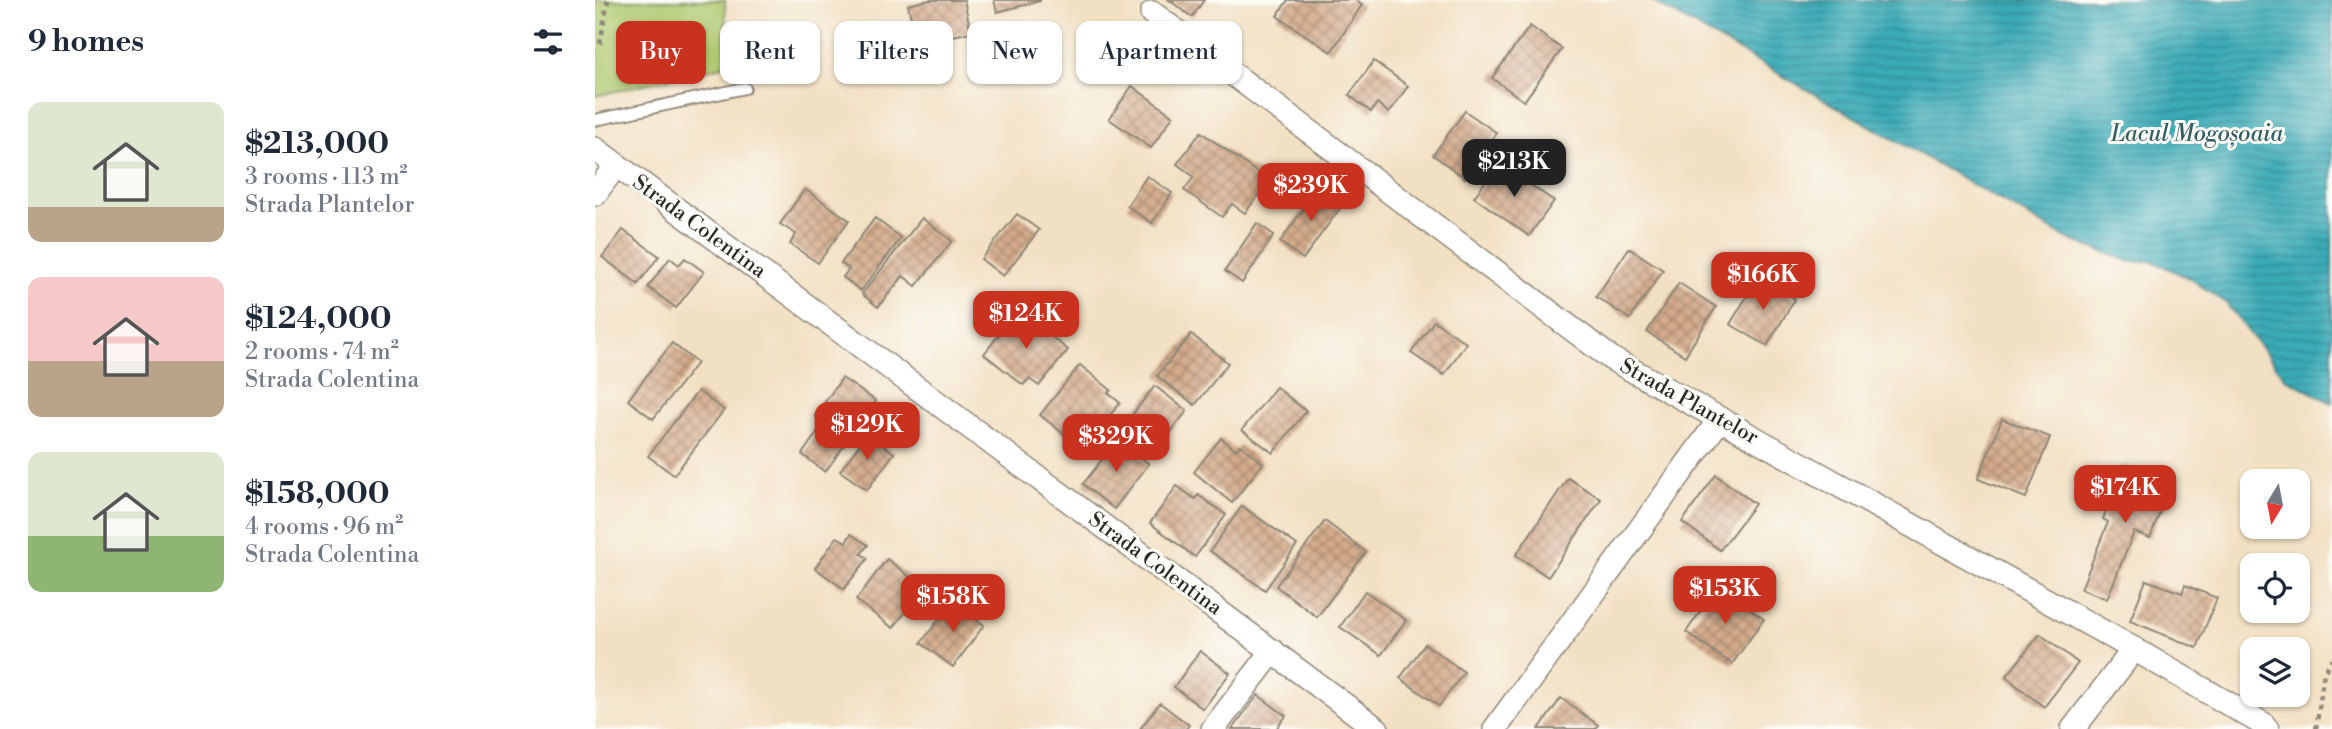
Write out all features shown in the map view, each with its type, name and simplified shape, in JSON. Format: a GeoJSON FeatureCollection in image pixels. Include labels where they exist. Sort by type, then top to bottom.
{"type":"FeatureCollection","features":[{"type":"Feature","properties":{"kind":"street","name":"Strada Plantelor"},"geometry":{"type":"LineString","coordinates":[[1152,13],[1612,359],[2134,649],[2263,724],[2267,729]]}},
{"type":"Feature","properties":{"kind":"street","name":"Strada Colentina"},"geometry":{"type":"LineString","coordinates":[[595,149],[1377,729]]}},
{"type":"Feature","properties":{"kind":"street"},"geometry":{"type":"LineString","coordinates":[[595,194],[616,165]]}},
{"type":"Feature","properties":{"kind":"street"},"geometry":{"type":"LineString","coordinates":[[1495,729],[1720,419]]}},
{"type":"Feature","properties":{"kind":"street"},"geometry":{"type":"LineString","coordinates":[[2073,729],[2134,649]]}},
{"type":"Feature","properties":{"kind":"street"},"geometry":{"type":"LineString","coordinates":[[1213,729],[1273,651]]}},
{"type":"Feature","properties":{"kind":"lane"},"geometry":{"type":"LineString","coordinates":[[595,120],[745,88]]}},
{"type":"Feature","properties":{"kind":"path"},"geometry":{"type":"LineString","coordinates":[[600,44],[608,0]]}},
{"type":"Feature","properties":{"kind":"path"},"geometry":{"type":"LineString","coordinates":[[2316,729],[2324,673],[2332,659]]}},
{"type":"Feature","properties":{"kind":"green space"},"geometry":{"type":"Polygon","coordinates":[[[595,0],[725,0],[726,21],[720,21],[720,67],[706,70],[706,21],[616,21],[616,84],[646,84],[595,96],[595,0]]]}},
{"type":"Feature","properties":{"kind":"water","name":"Lacul Mogoșoaia"},"geometry":{"type":"Polygon","coordinates":[[[1650,0],[2332,0],[2332,403],[2285,378],[2225,302],[2189,278],[2152,261],[2131,262],[2068,239],[1650,0]]]}},
{"type":"Feature","properties":{"kind":"building"},"geometry":{"type":"Polygon","coordinates":[[[929,0],[964,0],[969,21],[967,33],[953,36],[953,21],[912,21],[908,5],[929,0]]]}},
{"type":"Feature","properties":{"kind":"building"},"geometry":{"type":"Polygon","coordinates":[[[994,0],[1040,0],[1040,1],[997,12],[994,0]]]}},
{"type":"Feature","properties":{"kind":"building"},"geometry":{"type":"Polygon","coordinates":[[[1169,0],[1204,0],[1192,17],[1169,0]]]}},
{"type":"Feature","properties":{"kind":"building"},"geometry":{"type":"Polygon","coordinates":[[[1288,0],[1355,0],[1362,5],[1331,52],[1277,16],[1288,0]]]}},
{"type":"Feature","properties":{"kind":"building"},"geometry":{"type":"Polygon","coordinates":[[[1530,26],[1562,49],[1524,101],[1492,78],[1530,26]]]}},
{"type":"Feature","properties":{"kind":"building"},"geometry":{"type":"Polygon","coordinates":[[[1374,61],[1408,86],[1389,113],[1377,103],[1371,112],[1349,95],[1374,61]]]}},
{"type":"Feature","properties":{"kind":"building"},"geometry":{"type":"Polygon","coordinates":[[[1132,86],[1173,116],[1151,148],[1109,119],[1132,86]]]}},
{"type":"Feature","properties":{"kind":"building"},"geometry":{"type":"Polygon","coordinates":[[[1465,111],[1497,133],[1465,178],[1433,155],[1465,111]]]}},
{"type":"Feature","properties":{"kind":"building"},"geometry":{"type":"Polygon","coordinates":[[[1201,132],[1269,181],[1245,213],[1232,204],[1222,217],[1184,190],[1194,177],[1177,164],[1201,132]]]}},
{"type":"Feature","properties":{"kind":"building"},"geometry":{"type":"Polygon","coordinates":[[[1499,163],[1554,201],[1529,236],[1474,197],[1499,163]]]}},
{"type":"Feature","properties":{"kind":"building"},"geometry":{"type":"Polygon","coordinates":[[[1147,176],[1172,193],[1152,223],[1127,206],[1147,176]]]}},
{"type":"Feature","properties":{"kind":"building"},"geometry":{"type":"Polygon","coordinates":[[[1319,187],[1343,204],[1303,259],[1280,242],[1319,187]]]}},
{"type":"Feature","properties":{"kind":"building"},"geometry":{"type":"Polygon","coordinates":[[[805,189],[849,220],[818,263],[790,244],[796,234],[780,224],[805,189]]]}},
{"type":"Feature","properties":{"kind":"building"},"geometry":{"type":"Polygon","coordinates":[[[1017,214],[1039,230],[1003,276],[981,259],[1017,214]]]}},
{"type":"Feature","properties":{"kind":"building"},"geometry":{"type":"Polygon","coordinates":[[[875,218],[901,238],[861,291],[843,277],[849,269],[841,263],[875,218]]]}},
{"type":"Feature","properties":{"kind":"building"},"geometry":{"type":"Polygon","coordinates":[[[922,218],[952,241],[916,286],[903,276],[878,307],[862,294],[922,218]]]}},
{"type":"Feature","properties":{"kind":"building"},"geometry":{"type":"Polygon","coordinates":[[[1257,223],[1274,235],[1242,283],[1225,271],[1257,223]]]}},
{"type":"Feature","properties":{"kind":"building"},"geometry":{"type":"Polygon","coordinates":[[[623,230],[659,256],[638,284],[602,257],[623,230]]]}},
{"type":"Feature","properties":{"kind":"building"},"geometry":{"type":"Polygon","coordinates":[[[1629,248],[1663,270],[1630,319],[1596,297],[1629,248]]]}},
{"type":"Feature","properties":{"kind":"building"},"geometry":{"type":"Polygon","coordinates":[[[670,258],[679,265],[685,258],[704,272],[676,308],[648,287],[670,258]]]}},
{"type":"Feature","properties":{"kind":"building"},"geometry":{"type":"Polygon","coordinates":[[[1759,277],[1795,299],[1767,346],[1730,324],[1759,277]]]}},
{"type":"Feature","properties":{"kind":"building"},"geometry":{"type":"Polygon","coordinates":[[[1679,283],[1716,307],[1685,356],[1647,332],[1679,283]]]}},
{"type":"Feature","properties":{"kind":"building"},"geometry":{"type":"Polygon","coordinates":[[[1018,310],[1068,350],[1039,386],[1029,379],[1023,385],[984,354],[1018,310]]]}},
{"type":"Feature","properties":{"kind":"building"},"geometry":{"type":"Polygon","coordinates":[[[1434,321],[1466,343],[1444,375],[1411,353],[1434,321]]]}},
{"type":"Feature","properties":{"kind":"building"},"geometry":{"type":"Polygon","coordinates":[[[1191,334],[1228,363],[1195,405],[1157,376],[1191,334]]]}},
{"type":"Feature","properties":{"kind":"building"},"geometry":{"type":"Polygon","coordinates":[[[672,343],[697,363],[653,419],[628,400],[672,343]]]}},
{"type":"Feature","properties":{"kind":"building"},"geometry":{"type":"Polygon","coordinates":[[[1080,365],[1111,390],[1108,393],[1120,403],[1090,440],[1082,434],[1075,443],[1040,415],[1080,365]]]}},
{"type":"Feature","properties":{"kind":"building"},"geometry":{"type":"Polygon","coordinates":[[[842,378],[876,401],[849,440],[815,416],[842,378]]]}},
{"type":"Feature","properties":{"kind":"building"},"geometry":{"type":"Polygon","coordinates":[[[1155,386],[1187,411],[1156,450],[1124,425],[1155,386]]]}},
{"type":"Feature","properties":{"kind":"building"},"geometry":{"type":"Polygon","coordinates":[[[1276,387],[1306,411],[1273,453],[1242,430],[1276,387]]]}},
{"type":"Feature","properties":{"kind":"building"},"geometry":{"type":"Polygon","coordinates":[[[698,391],[724,410],[674,475],[648,456],[698,391]]]}},
{"type":"Feature","properties":{"kind":"building"},"geometry":{"type":"Polygon","coordinates":[[[2002,419],[2050,437],[2026,498],[1978,479],[2002,419]]]}},
{"type":"Feature","properties":{"kind":"building"},"geometry":{"type":"Polygon","coordinates":[[[822,426],[846,443],[825,472],[802,454],[822,426]]]}},
{"type":"Feature","properties":{"kind":"building"},"geometry":{"type":"Polygon","coordinates":[[[867,434],[894,453],[867,490],[840,471],[867,434]]]}},
{"type":"Feature","properties":{"kind":"building"},"geometry":{"type":"Polygon","coordinates":[[[1221,438],[1236,450],[1240,445],[1263,463],[1232,503],[1194,472],[1221,438]]]}},
{"type":"Feature","properties":{"kind":"building"},"geometry":{"type":"Polygon","coordinates":[[[1118,439],[1149,464],[1114,509],[1083,484],[1118,439]]]}},
{"type":"Feature","properties":{"kind":"building"},"geometry":{"type":"Polygon","coordinates":[[[2124,465],[2171,484],[2150,538],[2134,532],[2107,599],[2081,589],[2108,522],[2103,519],[2124,465]]]}},
{"type":"Feature","properties":{"kind":"building"},"geometry":{"type":"Polygon","coordinates":[[[1716,475],[1755,504],[1720,550],[1682,522],[1716,475]]]}},
{"type":"Feature","properties":{"kind":"building"},"geometry":{"type":"Polygon","coordinates":[[[1568,478],[1601,499],[1548,577],[1516,555],[1568,478]]]}},
{"type":"Feature","properties":{"kind":"building"},"geometry":{"type":"Polygon","coordinates":[[[1177,486],[1195,499],[1198,495],[1226,515],[1195,557],[1150,523],[1177,486]]]}},
{"type":"Feature","properties":{"kind":"building"},"geometry":{"type":"Polygon","coordinates":[[[1242,506],[1297,545],[1265,590],[1210,551],[1242,506]]]}},
{"type":"Feature","properties":{"kind":"building"},"geometry":{"type":"Polygon","coordinates":[[[1325,521],[1366,552],[1317,617],[1276,586],[1325,521]]]}},
{"type":"Feature","properties":{"kind":"building"},"geometry":{"type":"Polygon","coordinates":[[[851,534],[868,545],[861,554],[868,558],[844,589],[815,568],[837,537],[846,542],[851,534]]]}},
{"type":"Feature","properties":{"kind":"building"},"geometry":{"type":"Polygon","coordinates":[[[887,559],[924,588],[893,628],[856,600],[887,559]]]}},
{"type":"Feature","properties":{"kind":"building"},"geometry":{"type":"Polygon","coordinates":[[[2146,580],[2182,593],[2185,585],[2217,598],[2197,648],[2130,621],[2146,580]]]}},
{"type":"Feature","properties":{"kind":"building"},"geometry":{"type":"Polygon","coordinates":[[[1718,587],[1764,619],[1732,664],[1686,632],[1718,587]]]}},
{"type":"Feature","properties":{"kind":"building"},"geometry":{"type":"Polygon","coordinates":[[[1365,591],[1406,620],[1381,655],[1340,627],[1365,591]]]}},
{"type":"Feature","properties":{"kind":"building"},"geometry":{"type":"Polygon","coordinates":[[[952,602],[984,625],[953,667],[921,643],[952,602]]]}},
{"type":"Feature","properties":{"kind":"building"},"geometry":{"type":"Polygon","coordinates":[[[2040,634],[2078,663],[2044,707],[2006,677],[2040,634]]]}},
{"type":"Feature","properties":{"kind":"building"},"geometry":{"type":"Polygon","coordinates":[[[1425,644],[1464,672],[1439,706],[1400,678],[1425,644]]]}},
{"type":"Feature","properties":{"kind":"building"},"geometry":{"type":"Polygon","coordinates":[[[1200,651],[1230,673],[1203,709],[1174,687],[1200,651]]]}},
{"type":"Feature","properties":{"kind":"building"},"geometry":{"type":"Polygon","coordinates":[[[1258,695],[1286,716],[1276,729],[1232,729],[1258,695]]]}},
{"type":"Feature","properties":{"kind":"building"},"geometry":{"type":"Polygon","coordinates":[[[1561,698],[1598,725],[1596,729],[1539,729],[1561,698]]]}},
{"type":"Feature","properties":{"kind":"building"},"geometry":{"type":"Polygon","coordinates":[[[1160,703],[1189,725],[1186,729],[1140,729],[1160,703]]]}}]}
